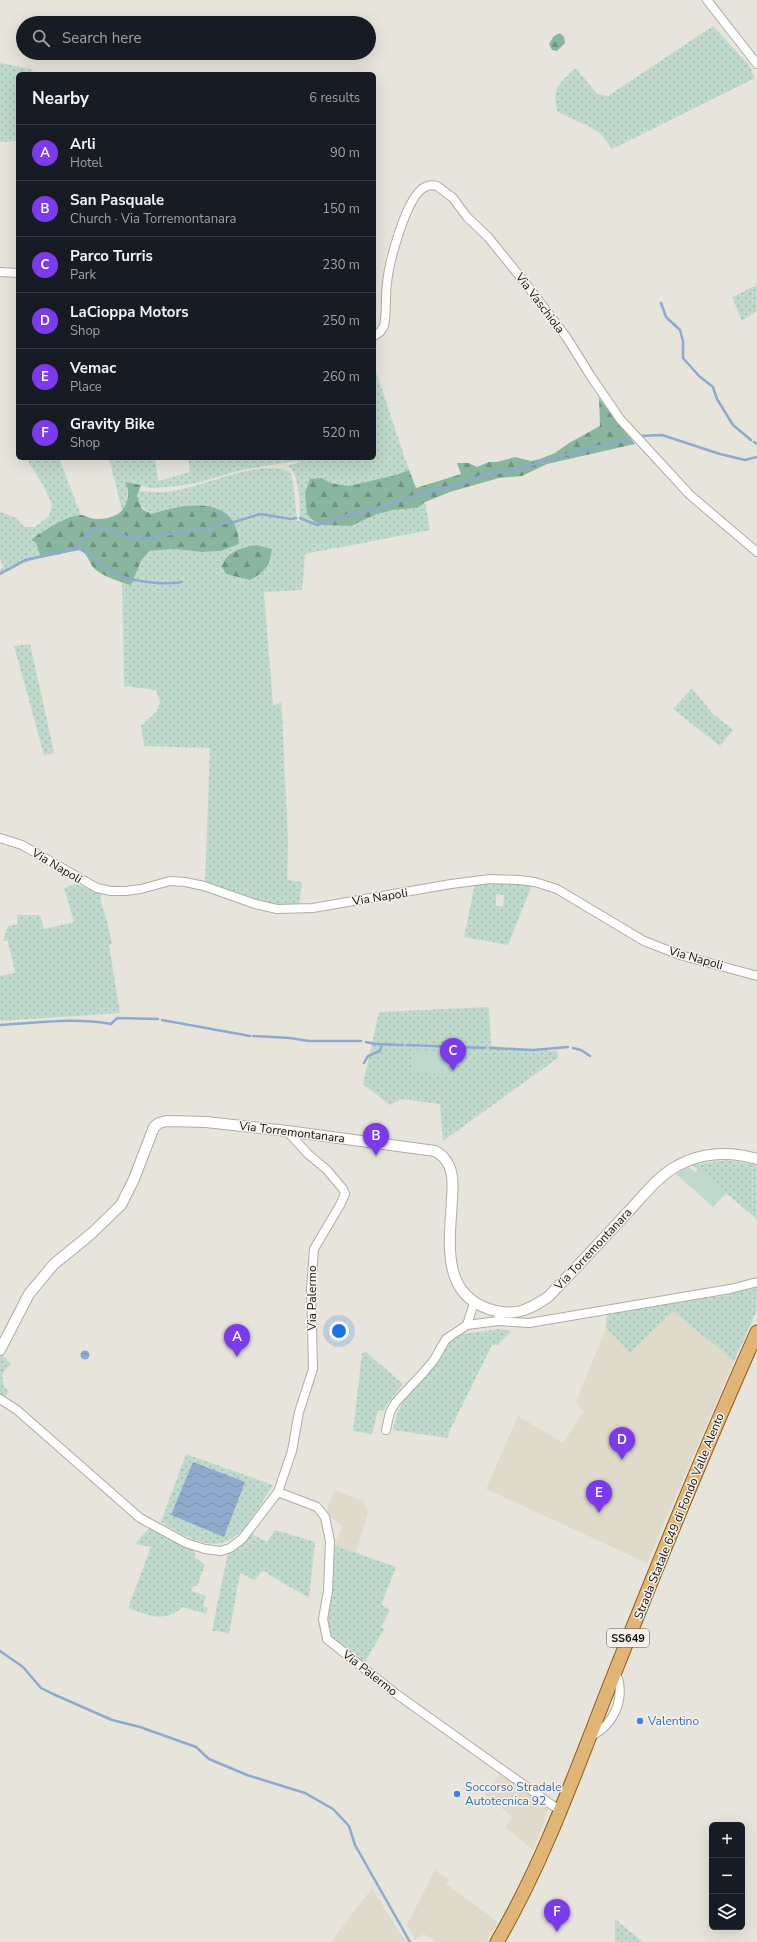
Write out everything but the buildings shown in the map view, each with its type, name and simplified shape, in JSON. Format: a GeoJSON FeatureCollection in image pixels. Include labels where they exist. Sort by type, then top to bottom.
{"type":"FeatureCollection","features":[{"type":"Feature","properties":{"kind":"main road","name":"Strada Statale 649 di Fondo Valle Alento"},"geometry":{"type":"LineString","coordinates":[[497,1942],[511,1917],[560,1810],[697,1468],[757,1332]]}},
{"type":"Feature","properties":{"kind":"street"},"geometry":{"type":"LineString","coordinates":[[707,0],[757,64]]}},
{"type":"Feature","properties":{"kind":"street","name":"Via Vaschiola"},"geometry":{"type":"LineString","coordinates":[[376,335],[384,326],[387,282],[400,226],[419,192],[424,187],[437,186],[453,198],[467,217],[488,237],[526,284],[567,338],[620,419],[690,495],[757,552]]}},
{"type":"Feature","properties":{"kind":"street"},"geometry":{"type":"LineString","coordinates":[[0,272],[16,272]]}},
{"type":"Feature","properties":{"kind":"street","name":"Via Napoli"},"geometry":{"type":"LineString","coordinates":[[0,838],[22,845],[97,888],[112,891],[125,891],[141,889],[170,881],[185,882],[204,886],[255,904],[277,909],[313,908],[490,879],[535,882],[557,889],[644,941],[680,955],[757,976]]}},
{"type":"Feature","properties":{"kind":"street","name":"Via Torremontanara"},"geometry":{"type":"LineString","coordinates":[[0,1350],[29,1294],[54,1264],[92,1234],[121,1205],[134,1179],[154,1127],[157,1124],[167,1121],[206,1122],[287,1131],[424,1148],[435,1151],[444,1158],[449,1167],[453,1184],[450,1263],[453,1276],[466,1296],[474,1303],[499,1317],[529,1323],[730,1289],[757,1282]]}},
{"type":"Feature","properties":{"kind":"street","name":"Via Palermo"},"geometry":{"type":"LineString","coordinates":[[0,1399],[16,1410],[140,1518],[186,1543],[205,1549],[221,1551],[230,1548],[242,1539],[278,1492],[292,1451],[299,1412],[313,1369],[311,1288],[314,1249],[345,1194],[344,1189],[327,1170],[308,1154],[287,1131]]}},
{"type":"Feature","properties":{"kind":"street","name":"Via Torremontanara"},"geometry":{"type":"LineString","coordinates":[[499,1317],[532,1308],[548,1297],[647,1192],[676,1166],[693,1158],[712,1154],[731,1154],[757,1159]]}},
{"type":"Feature","properties":{"kind":"street"},"geometry":{"type":"LineString","coordinates":[[467,1325],[474,1303]]}},
{"type":"Feature","properties":{"kind":"street"},"geometry":{"type":"LineString","coordinates":[[386,1430],[390,1412],[396,1402],[434,1360],[446,1339],[467,1325],[499,1317]]}},
{"type":"Feature","properties":{"kind":"street","name":"Via Palermo"},"geometry":{"type":"LineString","coordinates":[[278,1492],[317,1507],[325,1517],[330,1541],[328,1591],[323,1619],[327,1640],[395,1693],[560,1810]]}},
{"type":"Feature","properties":{"kind":"shaded area"},"geometry":{"type":"Polygon","coordinates":[[[673,1311],[734,1361],[647,1563],[486,1489],[518,1416],[563,1443],[584,1411],[576,1402],[606,1328],[630,1353],[673,1311]]]}},
{"type":"Feature","properties":{"kind":"shaded area"},"geometry":{"type":"Polygon","coordinates":[[[334,1490],[363,1501],[368,1512],[356,1553],[335,1546],[342,1526],[326,1513],[334,1490]]]}},
{"type":"Feature","properties":{"kind":"shaded area"},"geometry":{"type":"Polygon","coordinates":[[[499,1774],[549,1808],[533,1850],[505,1827],[513,1817],[485,1795],[499,1774]]]}},
{"type":"Feature","properties":{"kind":"shaded area"},"geometry":{"type":"Polygon","coordinates":[[[435,1870],[449,1880],[446,1884],[498,1922],[486,1942],[436,1942],[424,1934],[415,1939],[407,1925],[435,1870]]]}},
{"type":"Feature","properties":{"kind":"shaded area"},"geometry":{"type":"Polygon","coordinates":[[[372,1888],[407,1942],[331,1942],[372,1888]]]}},
{"type":"Feature","properties":{"kind":"green space"},"geometry":{"type":"Polygon","coordinates":[[[713,26],[748,64],[755,78],[612,149],[601,134],[590,127],[558,112],[555,98],[558,87],[561,82],[576,68],[597,94],[608,96],[713,26]]]}},
{"type":"Feature","properties":{"kind":"green space"},"geometry":{"type":"Polygon","coordinates":[[[560,33],[564,37],[565,43],[557,51],[552,50],[549,44],[554,36],[560,33]]]}},
{"type":"Feature","properties":{"kind":"green space"},"geometry":{"type":"Polygon","coordinates":[[[0,63],[30,69],[34,72],[16,72],[16,141],[0,142],[0,63]]]}},
{"type":"Feature","properties":{"kind":"green space"},"geometry":{"type":"Polygon","coordinates":[[[757,285],[757,311],[742,321],[732,297],[757,285]]]}},
{"type":"Feature","properties":{"kind":"green space"},"geometry":{"type":"Polygon","coordinates":[[[376,372],[409,470],[396,475],[349,486],[330,483],[322,478],[324,525],[351,526],[377,514],[393,510],[417,508],[425,502],[430,530],[305,554],[302,590],[264,592],[273,706],[281,702],[282,712],[288,840],[287,880],[302,882],[299,907],[264,905],[205,884],[210,748],[144,746],[141,726],[157,711],[160,702],[156,690],[124,686],[122,583],[131,584],[141,561],[149,551],[174,549],[202,552],[221,551],[239,544],[169,509],[151,514],[145,510],[139,501],[138,491],[173,491],[250,470],[265,468],[278,469],[290,472],[293,481],[297,521],[300,521],[297,483],[292,470],[288,466],[299,462],[296,461],[241,470],[197,483],[178,486],[151,488],[126,482],[126,502],[124,509],[122,510],[110,460],[155,460],[158,481],[190,472],[188,460],[376,460],[376,372]]]}},
{"type":"Feature","properties":{"kind":"green space"},"geometry":{"type":"Polygon","coordinates":[[[599,398],[635,444],[547,464],[522,476],[499,478],[450,492],[425,502],[417,508],[393,510],[377,514],[351,526],[324,525],[315,522],[307,514],[305,493],[310,479],[322,478],[330,483],[349,486],[396,475],[409,470],[416,488],[461,474],[457,463],[469,463],[477,467],[489,462],[497,462],[515,457],[531,461],[540,459],[555,453],[569,443],[600,426],[599,398]]]}},
{"type":"Feature","properties":{"kind":"green space"},"geometry":{"type":"Polygon","coordinates":[[[27,460],[60,460],[81,515],[50,527],[31,540],[36,543],[41,558],[27,562],[0,575],[0,569],[3,568],[0,558],[0,512],[16,518],[25,527],[35,527],[49,516],[52,505],[43,485],[27,460]]]}},
{"type":"Feature","properties":{"kind":"green space"},"geometry":{"type":"Polygon","coordinates":[[[125,482],[141,485],[137,496],[142,509],[151,514],[178,507],[207,506],[219,509],[229,516],[236,528],[239,544],[221,551],[202,552],[174,549],[149,551],[141,561],[131,585],[117,581],[100,573],[93,567],[88,557],[79,550],[41,558],[36,543],[31,540],[55,524],[69,518],[82,515],[90,518],[101,519],[117,515],[124,508],[128,498],[128,490],[125,482]]]}},
{"type":"Feature","properties":{"kind":"green space"},"geometry":{"type":"Polygon","coordinates":[[[256,545],[272,549],[270,560],[266,568],[260,574],[250,580],[226,574],[222,567],[227,557],[235,551],[256,545]]]}},
{"type":"Feature","properties":{"kind":"green space"},"geometry":{"type":"Polygon","coordinates":[[[30,644],[54,753],[44,755],[14,646],[30,644]]]}},
{"type":"Feature","properties":{"kind":"green space"},"geometry":{"type":"Polygon","coordinates":[[[692,688],[713,714],[733,730],[720,746],[673,709],[692,688]]]}},
{"type":"Feature","properties":{"kind":"green space"},"geometry":{"type":"Polygon","coordinates":[[[506,882],[532,885],[508,945],[464,937],[475,884],[506,882]],[[496,894],[496,906],[503,906],[504,895],[496,894]]]}},
{"type":"Feature","properties":{"kind":"green space"},"geometry":{"type":"Polygon","coordinates":[[[76,884],[101,893],[101,903],[106,917],[112,944],[109,945],[120,1013],[0,1021],[0,976],[15,973],[8,941],[3,941],[8,926],[18,924],[17,915],[40,915],[44,929],[74,922],[64,888],[76,884]]]}},
{"type":"Feature","properties":{"kind":"green space"},"geometry":{"type":"Polygon","coordinates":[[[489,1007],[491,1046],[557,1051],[558,1058],[443,1141],[440,1104],[402,1099],[390,1105],[363,1084],[379,1012],[489,1007]]]}},
{"type":"Feature","properties":{"kind":"green space"},"geometry":{"type":"Polygon","coordinates":[[[414,1050],[457,1052],[456,1075],[412,1073],[414,1050]]]}},
{"type":"Feature","properties":{"kind":"green space"},"geometry":{"type":"Polygon","coordinates":[[[727,1160],[757,1165],[757,1219],[692,1165],[727,1160]]]}},
{"type":"Feature","properties":{"kind":"green space"},"geometry":{"type":"Polygon","coordinates":[[[689,1167],[695,1172],[698,1170],[726,1193],[713,1207],[676,1174],[689,1167]]]}},
{"type":"Feature","properties":{"kind":"green space"},"geometry":{"type":"Polygon","coordinates":[[[757,1286],[757,1310],[734,1361],[673,1311],[630,1353],[606,1328],[607,1314],[695,1299],[724,1296],[757,1286]]]}},
{"type":"Feature","properties":{"kind":"green space"},"geometry":{"type":"Polygon","coordinates":[[[498,1329],[511,1331],[498,1345],[492,1345],[449,1432],[448,1438],[393,1430],[397,1414],[403,1401],[423,1379],[449,1343],[462,1334],[498,1329]]]}},
{"type":"Feature","properties":{"kind":"green space"},"geometry":{"type":"Polygon","coordinates":[[[366,1352],[403,1384],[383,1411],[378,1410],[372,1434],[353,1431],[362,1353],[366,1352]]]}},
{"type":"Feature","properties":{"kind":"green space"},"geometry":{"type":"Polygon","coordinates":[[[2,1355],[12,1365],[7,1367],[2,1375],[4,1387],[9,1391],[4,1399],[0,1397],[0,1357],[2,1355]]]}},
{"type":"Feature","properties":{"kind":"green space"},"geometry":{"type":"Polygon","coordinates":[[[186,1454],[273,1485],[248,1523],[239,1533],[229,1540],[217,1544],[203,1542],[186,1536],[161,1522],[186,1454]]]}},
{"type":"Feature","properties":{"kind":"green space"},"geometry":{"type":"Polygon","coordinates":[[[150,1527],[194,1549],[195,1557],[205,1565],[197,1586],[193,1586],[191,1591],[206,1596],[203,1606],[208,1608],[206,1614],[183,1607],[169,1615],[156,1616],[128,1608],[151,1547],[135,1544],[150,1527]]]}},
{"type":"Feature","properties":{"kind":"green space"},"geometry":{"type":"Polygon","coordinates":[[[275,1530],[315,1542],[309,1598],[263,1571],[254,1580],[240,1573],[229,1634],[219,1631],[212,1631],[228,1552],[252,1534],[267,1542],[275,1530]]]}},
{"type":"Feature","properties":{"kind":"green space"},"geometry":{"type":"Polygon","coordinates":[[[331,1544],[396,1567],[381,1605],[390,1610],[381,1627],[384,1629],[364,1664],[328,1638],[324,1618],[331,1544]]]}},
{"type":"Feature","properties":{"kind":"green space"},"geometry":{"type":"Polygon","coordinates":[[[615,1919],[643,1942],[615,1942],[615,1919]]]}},
{"type":"Feature","properties":{"kind":"water"},"geometry":{"type":"Polygon","coordinates":[[[85,1350],[90,1355],[85,1360],[80,1355],[85,1350]]]}},
{"type":"Feature","properties":{"kind":"water"},"geometry":{"type":"Polygon","coordinates":[[[193,1462],[245,1482],[224,1537],[171,1515],[193,1462]]]}},
{"type":"Feature","properties":{"kind":"waterway"},"geometry":{"type":"LineString","coordinates":[[661,303],[666,317],[680,330],[683,341],[683,358],[699,376],[713,387],[717,399],[733,425],[751,440]]}},
{"type":"Feature","properties":{"kind":"waterway"},"geometry":{"type":"LineString","coordinates":[[639,436],[662,435],[720,454],[745,460],[757,457]]}},
{"type":"Feature","properties":{"kind":"waterway"},"geometry":{"type":"LineString","coordinates":[[300,518],[317,525],[423,493],[468,482],[483,475],[515,470],[575,452],[630,439]]}},
{"type":"Feature","properties":{"kind":"waterway"},"geometry":{"type":"LineString","coordinates":[[0,574],[25,560],[75,549],[90,530],[99,527],[130,538],[148,538],[185,531],[203,530],[227,522],[234,522],[260,514],[291,519],[296,518]]}},
{"type":"Feature","properties":{"kind":"waterway"},"geometry":{"type":"LineString","coordinates":[[75,549],[81,549],[110,571],[129,579],[157,583],[182,582]]}},
{"type":"Feature","properties":{"kind":"waterway"},"geometry":{"type":"LineString","coordinates":[[0,1025],[70,1021],[111,1024],[117,1018],[158,1019]]}},
{"type":"Feature","properties":{"kind":"waterway"},"geometry":{"type":"LineString","coordinates":[[162,1020],[250,1036]]}},
{"type":"Feature","properties":{"kind":"waterway"},"geometry":{"type":"LineString","coordinates":[[253,1036],[290,1038],[309,1041],[361,1041]]}},
{"type":"Feature","properties":{"kind":"waterway"},"geometry":{"type":"LineString","coordinates":[[366,1042],[403,1045]]}},
{"type":"Feature","properties":{"kind":"waterway"},"geometry":{"type":"LineString","coordinates":[[364,1063],[368,1056],[380,1051],[382,1044]]}},
{"type":"Feature","properties":{"kind":"waterway"},"geometry":{"type":"LineString","coordinates":[[407,1045],[485,1048]]}},
{"type":"Feature","properties":{"kind":"waterway"},"geometry":{"type":"LineString","coordinates":[[490,1048],[533,1050],[568,1047]]}},
{"type":"Feature","properties":{"kind":"waterway"},"geometry":{"type":"LineString","coordinates":[[573,1048],[581,1050],[590,1056]]}},
{"type":"Feature","properties":{"kind":"waterway"},"geometry":{"type":"LineString","coordinates":[[0,1651],[23,1667],[41,1688],[53,1694],[112,1720],[140,1727],[196,1747],[209,1759],[247,1775],[305,1793],[333,1809],[349,1826],[355,1845],[410,1942]]}},
{"type":"Feature","properties":{"kind":"place","name":"Parco Turris"},"geometry":{"type":"Point","coordinates":[453,1071]}},
{"type":"Feature","properties":{"kind":"place","name":"San Pasquale"},"geometry":{"type":"Point","coordinates":[376,1156]}},
{"type":"Feature","properties":{"kind":"place","name":"Arli"},"geometry":{"type":"Point","coordinates":[237,1357]}},
{"type":"Feature","properties":{"kind":"place","name":"LaCioppa Motors"},"geometry":{"type":"Point","coordinates":[622,1460]}},
{"type":"Feature","properties":{"kind":"place","name":"Vemac"},"geometry":{"type":"Point","coordinates":[599,1513]}},
{"type":"Feature","properties":{"kind":"place","name":"Valentino"},"geometry":{"type":"Point","coordinates":[640,1721]}},
{"type":"Feature","properties":{"kind":"place","name":"Soccorso Stradale Autotecnica 92"},"geometry":{"type":"Point","coordinates":[457,1794]}},
{"type":"Feature","properties":{"kind":"place","name":"Gravity Bike"},"geometry":{"type":"Point","coordinates":[557,1932]}}]}
